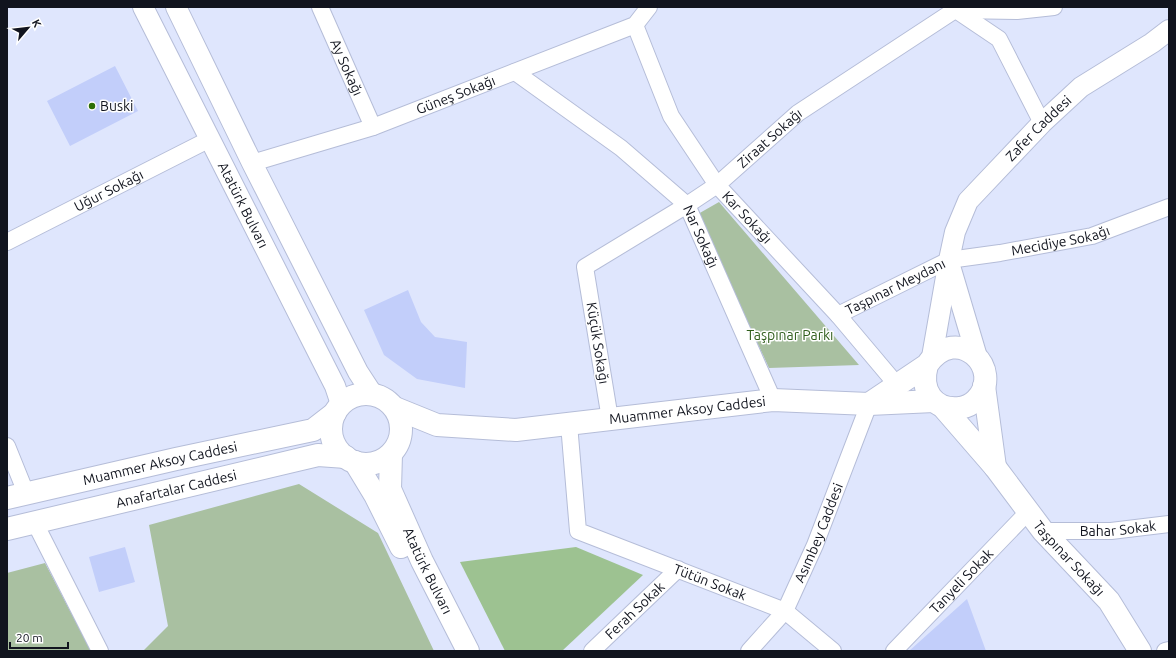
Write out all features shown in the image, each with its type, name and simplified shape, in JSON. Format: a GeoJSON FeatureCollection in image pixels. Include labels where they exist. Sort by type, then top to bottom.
{"type":"FeatureCollection","features":[{"type":"Feature","properties":{"kind":"main road"},"geometry":{"type":"LineString","coordinates":[[869,404],[930,361],[940,351],[950,348],[959,348],[969,351],[977,357]]}},
{"type":"Feature","properties":{"kind":"main road","name":"Taşpınar Meydanı"},"geometry":{"type":"LineString","coordinates":[[977,357],[983,366],[985,376],[984,386],[995,467]]}},
{"type":"Feature","properties":{"kind":"main road"},"geometry":{"type":"LineString","coordinates":[[930,361],[924,374],[924,384],[928,393],[939,404],[953,409],[964,407],[973,403],[980,396],[984,386]]}},
{"type":"Feature","properties":{"kind":"main road"},"geometry":{"type":"LineString","coordinates":[[437,425],[394,450],[383,459],[374,463],[364,464],[350,460],[339,451],[334,442],[332,433],[332,423],[338,409],[349,398],[358,395],[374,395],[388,401],[395,408],[401,427],[400,437],[394,450],[382,492],[453,651]]}},
{"type":"Feature","properties":{"kind":"main road","name":"Muammer Aksoy Caddesi"},"geometry":{"type":"LineString","coordinates":[[437,425],[516,430],[773,400],[869,404],[939,404]]}},
{"type":"Feature","properties":{"kind":"main road","name":"Taşpınar Sokağı"},"geometry":{"type":"LineString","coordinates":[[939,404],[995,467],[1043,531],[1109,601],[1140,651]]}},
{"type":"Feature","properties":{"kind":"main road"},"geometry":{"type":"LineString","coordinates":[[395,408],[437,425]]}},
{"type":"Feature","properties":{"kind":"main road","name":"Muammer Aksoy Caddesi"},"geometry":{"type":"LineString","coordinates":[[17,496],[176,459],[313,430],[338,409]]}},
{"type":"Feature","properties":{"kind":"main road","name":"Anafartalar Caddesi"},"geometry":{"type":"LineString","coordinates":[[7,529],[318,455],[350,460]]}},
{"type":"Feature","properties":{"kind":"main road","name":"Atatürk Bulvarı"},"geometry":{"type":"LineString","coordinates":[[350,460],[382,492],[422,561],[468,651]]}},
{"type":"Feature","properties":{"kind":"street","name":"Atatürk Bulvarı"},"geometry":{"type":"LineString","coordinates":[[143,7],[332,379],[338,409]]}},
{"type":"Feature","properties":{"kind":"street"},"geometry":{"type":"LineString","coordinates":[[176,7],[252,163],[358,372],[374,395]]}},
{"type":"Feature","properties":{"kind":"street","name":"Ay Sokağı"},"geometry":{"type":"LineString","coordinates":[[320,7],[373,127]]}},
{"type":"Feature","properties":{"kind":"street"},"geometry":{"type":"LineString","coordinates":[[635,25],[649,7]]}},
{"type":"Feature","properties":{"kind":"street"},"geometry":{"type":"LineString","coordinates":[[953,8],[1017,11],[1054,7]]}},
{"type":"Feature","properties":{"kind":"street"},"geometry":{"type":"LineString","coordinates":[[953,8],[999,39],[1042,123]]}},
{"type":"Feature","properties":{"kind":"street","name":"Ziraat Sokağı"},"geometry":{"type":"LineString","coordinates":[[585,267],[717,186],[798,113],[953,8]]}},
{"type":"Feature","properties":{"kind":"street","name":"Güneş Sokağı"},"geometry":{"type":"LineString","coordinates":[[252,163],[373,127],[635,25]]}},
{"type":"Feature","properties":{"kind":"street","name":"Kar Sokağı"},"geometry":{"type":"LineString","coordinates":[[635,25],[671,116],[717,186],[838,315],[897,385]]}},
{"type":"Feature","properties":{"kind":"street","name":"Zafer Caddesi"},"geometry":{"type":"LineString","coordinates":[[930,361],[948,260],[955,232],[968,201],[1042,123],[1081,87],[1152,43],[1169,30]]}},
{"type":"Feature","properties":{"kind":"street","name":"Nar Sokağı"},"geometry":{"type":"LineString","coordinates":[[515,72],[621,148],[687,205],[773,400]]}},
{"type":"Feature","properties":{"kind":"street","name":"Uğur Sokağı"},"geometry":{"type":"LineString","coordinates":[[7,242],[210,139]]}},
{"type":"Feature","properties":{"kind":"street","name":"Mecidiye Sokağı"},"geometry":{"type":"LineString","coordinates":[[948,260],[1000,253],[1092,236],[1169,207]]}},
{"type":"Feature","properties":{"kind":"street","name":"Taşpınar Meydanı"},"geometry":{"type":"LineString","coordinates":[[838,315],[948,260],[977,357]]}},
{"type":"Feature","properties":{"kind":"street","name":"Küçük Sokağı"},"geometry":{"type":"LineString","coordinates":[[585,267],[610,419]]}},
{"type":"Feature","properties":{"kind":"street","name":"Asımbey Caddesi"},"geometry":{"type":"LineString","coordinates":[[749,651],[785,611],[815,545],[869,404]]}},
{"type":"Feature","properties":{"kind":"street","name":"Tütün Sokak"},"geometry":{"type":"LineString","coordinates":[[568,424],[578,531],[785,611],[833,651]]}},
{"type":"Feature","properties":{"kind":"street"},"geometry":{"type":"LineString","coordinates":[[7,446],[17,496]]}},
{"type":"Feature","properties":{"kind":"street","name":"Tanyeli Sokak"},"geometry":{"type":"LineString","coordinates":[[894,651],[1028,512]]}},
{"type":"Feature","properties":{"kind":"street"},"geometry":{"type":"LineString","coordinates":[[35,523],[100,651]]}},
{"type":"Feature","properties":{"kind":"street","name":"Bahar Sokak"},"geometry":{"type":"LineString","coordinates":[[1043,531],[1111,531],[1169,524]]}},
{"type":"Feature","properties":{"kind":"street","name":"Ferah Sokak"},"geometry":{"type":"LineString","coordinates":[[592,651],[678,570]]}},
{"type":"Feature","properties":{"kind":"street"},"geometry":{"type":"LineString","coordinates":[[1165,651],[1169,650]]}},
{"type":"Feature","properties":{"kind":"green space","name":"Taşpınar Parkı"},"geometry":{"type":"Polygon","coordinates":[[[719,202],[859,365],[769,368],[698,214],[719,202]]]}},
{"type":"Feature","properties":{"kind":"green space"},"geometry":{"type":"Polygon","coordinates":[[[299,484],[378,533],[434,651],[143,651],[168,626],[149,525],[299,484]]]}},
{"type":"Feature","properties":{"kind":"green space"},"geometry":{"type":"Polygon","coordinates":[[[576,547],[643,575],[562,651],[505,651],[460,562],[576,547]]]}},
{"type":"Feature","properties":{"kind":"green space"},"geometry":{"type":"Polygon","coordinates":[[[45,563],[91,651],[7,651],[7,573],[45,563]]]}},
{"type":"Feature","properties":{"kind":"building","name":"Buski"},"geometry":{"type":"Polygon","coordinates":[[[115,66],[138,111],[70,146],[47,101],[115,66]]]}},
{"type":"Feature","properties":{"kind":"building"},"geometry":{"type":"Polygon","coordinates":[[[408,290],[421,322],[435,337],[467,342],[465,388],[417,379],[384,355],[364,310],[408,290]]]}},
{"type":"Feature","properties":{"kind":"building"},"geometry":{"type":"Polygon","coordinates":[[[125,547],[135,582],[99,592],[89,557],[125,547]]]}},
{"type":"Feature","properties":{"kind":"building"},"geometry":{"type":"Polygon","coordinates":[[[967,599],[986,651],[909,651],[967,599]]]}},
{"type":"Feature","properties":{"kind":"place","name":"Buski"},"geometry":{"type":"Point","coordinates":[92,106]}}]}
